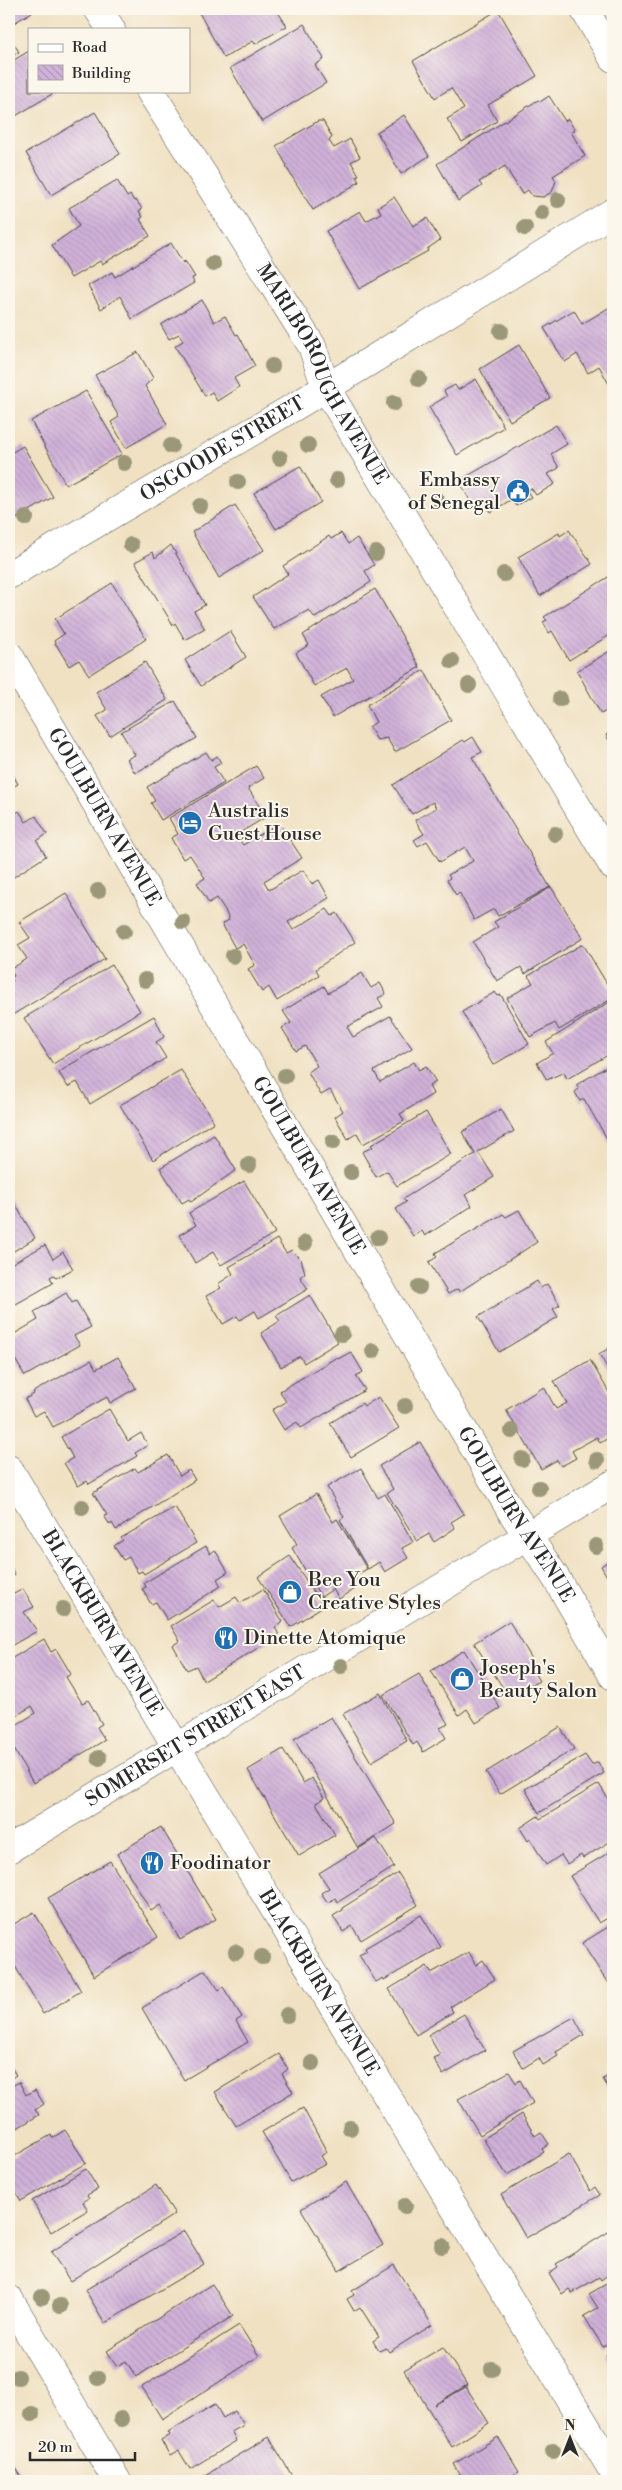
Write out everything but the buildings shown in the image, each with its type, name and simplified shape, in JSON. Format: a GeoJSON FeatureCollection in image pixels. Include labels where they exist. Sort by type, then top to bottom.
{"type":"FeatureCollection","features":[{"type":"Feature","properties":{"kind":"street"},"geometry":{"type":"LineString","coordinates":[[98,9],[110,28]]}},
{"type":"Feature","properties":{"kind":"street"},"geometry":{"type":"LineString","coordinates":[[584,9],[613,58]]}},
{"type":"Feature","properties":{"kind":"street","name":"MARLBOROUGH AVENUE"},"geometry":{"type":"LineString","coordinates":[[151,92],[312,346],[326,388],[613,866]]}},
{"type":"Feature","properties":{"kind":"street","name":"OSGOODE STREET"},"geometry":{"type":"LineString","coordinates":[[9,575],[326,388],[613,212]]}},
{"type":"Feature","properties":{"kind":"street","name":"GOULBURN AVENUE"},"geometry":{"type":"LineString","coordinates":[[9,654],[511,1511],[556,1578],[613,1676]]}},
{"type":"Feature","properties":{"kind":"street","name":"BLACKBURN AVENUE"},"geometry":{"type":"LineString","coordinates":[[9,1469],[613,2470]]}},
{"type":"Feature","properties":{"kind":"street","name":"SOMERSET STREET EAST"},"geometry":{"type":"LineString","coordinates":[[9,1849],[613,1484]]}},
{"type":"Feature","properties":{"kind":"street"},"geometry":{"type":"LineString","coordinates":[[9,2299],[118,2481]]}},
{"type":"Feature","properties":{"kind":"place","name":"Embassy of Senegal"},"geometry":{"type":"Point","coordinates":[518,491]}},
{"type":"Feature","properties":{"kind":"place","name":"Australis Guest House"},"geometry":{"type":"Point","coordinates":[190,823]}},
{"type":"Feature","properties":{"kind":"place","name":"Bee You Creative Styles"},"geometry":{"type":"Point","coordinates":[290,1592]}},
{"type":"Feature","properties":{"kind":"place","name":"Dinette Atomique"},"geometry":{"type":"Point","coordinates":[226,1638]}},
{"type":"Feature","properties":{"kind":"place","name":"Joseph's Beauty Salon"},"geometry":{"type":"Point","coordinates":[462,1679]}},
{"type":"Feature","properties":{"kind":"place","name":"Foodinator"},"geometry":{"type":"Point","coordinates":[152,1863]}}]}
